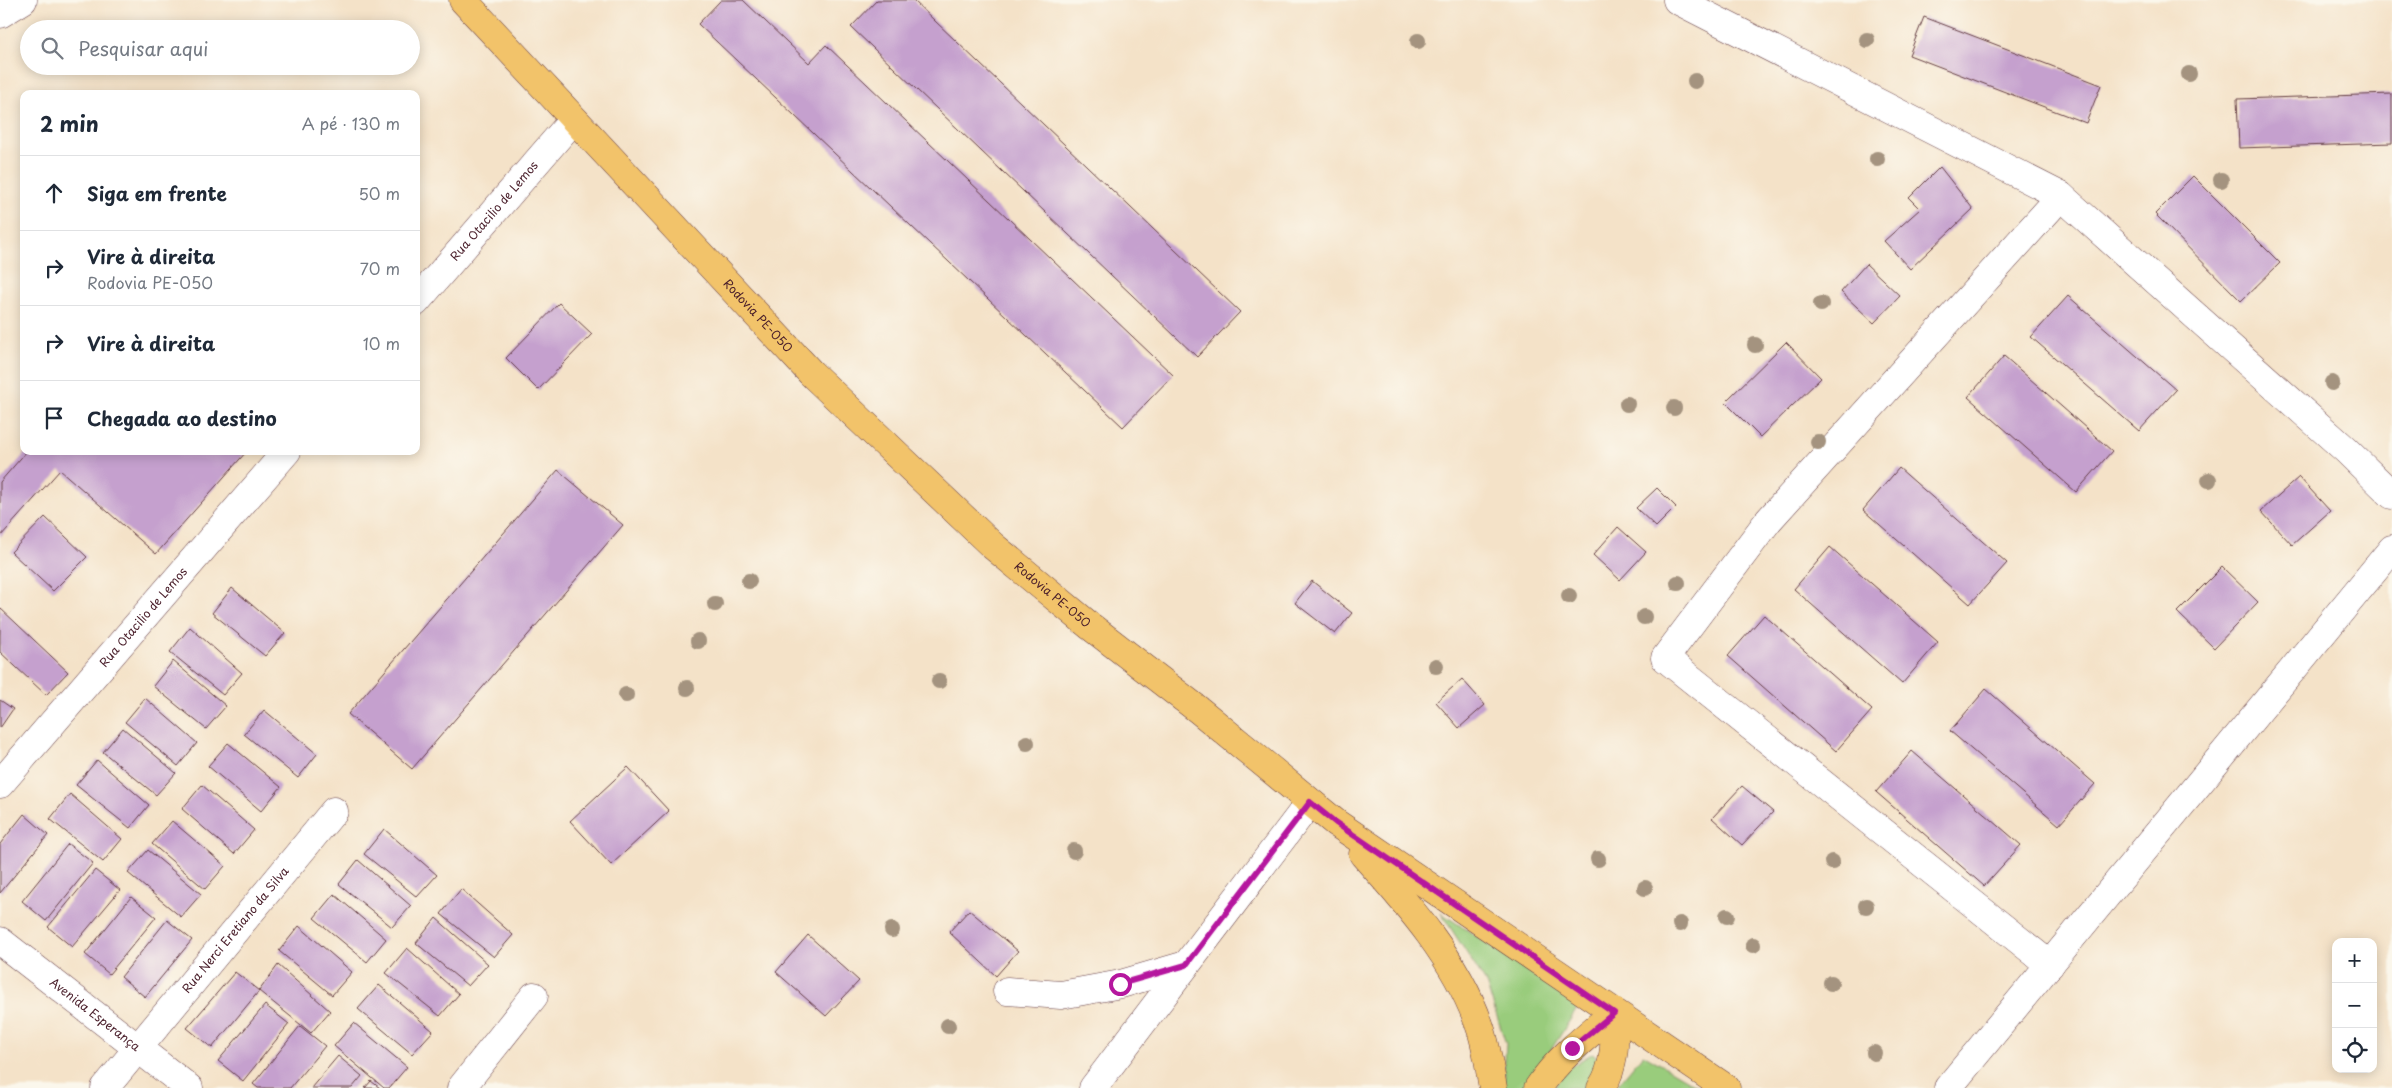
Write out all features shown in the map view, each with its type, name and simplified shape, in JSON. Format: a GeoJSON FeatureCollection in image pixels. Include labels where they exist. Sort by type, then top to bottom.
{"type":"FeatureCollection","features":[{"type":"Feature","properties":{"kind":"main road","name":"Rodovia PE-050"},"geometry":{"type":"LineString","coordinates":[[463,0],[811,373],[993,546],[1090,626],[1200,711],[1336,823],[1726,1088]]}},
{"type":"Feature","properties":{"kind":"main road"},"geometry":{"type":"LineString","coordinates":[[1336,823],[1408,905],[1445,955],[1480,1024],[1493,1088]]}},
{"type":"Feature","properties":{"kind":"main road"},"geometry":{"type":"LineString","coordinates":[[1538,1088],[1547,1074],[1572,1048],[1614,1013]]}},
{"type":"Feature","properties":{"kind":"main road"},"geometry":{"type":"LineString","coordinates":[[1601,1088],[1606,1081],[1615,1049],[1614,1013]]}},
{"type":"Feature","properties":{"kind":"street"},"geometry":{"type":"LineString","coordinates":[[0,14],[23,0]]}},
{"type":"Feature","properties":{"kind":"street"},"geometry":{"type":"LineString","coordinates":[[1678,0],[2061,196],[2346,450],[2392,495]]}},
{"type":"Feature","properties":{"kind":"street","name":"Rua Otacilio de Lemos"},"geometry":{"type":"LineString","coordinates":[[420,297],[573,120]]}},
{"type":"Feature","properties":{"kind":"street"},"geometry":{"type":"LineString","coordinates":[[2050,965],[1665,658],[1768,521],[2061,196]]}},
{"type":"Feature","properties":{"kind":"street","name":"Rua Otacilio de Lemos"},"geometry":{"type":"LineString","coordinates":[[0,784],[284,455]]}},
{"type":"Feature","properties":{"kind":"street"},"geometry":{"type":"LineString","coordinates":[[1948,1088],[2392,549]]}},
{"type":"Feature","properties":{"kind":"street"},"geometry":{"type":"LineString","coordinates":[[1093,1088],[1310,802]]}},
{"type":"Feature","properties":{"kind":"street","name":"Rua Nerci Eretiano da Silva"},"geometry":{"type":"LineString","coordinates":[[105,1088],[334,811]]}},
{"type":"Feature","properties":{"kind":"street","name":"Avenida Esperança"},"geometry":{"type":"LineString","coordinates":[[0,940],[189,1088]]}},
{"type":"Feature","properties":{"kind":"street"},"geometry":{"type":"LineString","coordinates":[[1007,991],[1061,995],[1120,984],[1186,965]]}},
{"type":"Feature","properties":{"kind":"street"},"geometry":{"type":"LineString","coordinates":[[461,1088],[534,996]]}},
{"type":"Feature","properties":{"kind":"green space"},"geometry":{"type":"Polygon","coordinates":[[[1441,913],[1580,1004],[1527,1088],[1503,1088],[1506,1044],[1486,983],[1441,913]]]}},
{"type":"Feature","properties":{"kind":"green space"},"geometry":{"type":"Polygon","coordinates":[[[1593,1053],[1603,1065],[1585,1088],[1554,1088],[1565,1070],[1593,1053]]]}},
{"type":"Feature","properties":{"kind":"green space"},"geometry":{"type":"Polygon","coordinates":[[[1643,1054],[1701,1088],[1615,1088],[1643,1054]]]}},
{"type":"Feature","properties":{"kind":"building"},"geometry":{"type":"Polygon","coordinates":[[[721,0],[743,0],[809,63],[826,45],[1173,375],[1123,427],[698,24],[721,0]]]}},
{"type":"Feature","properties":{"kind":"building"},"geometry":{"type":"Polygon","coordinates":[[[877,0],[913,0],[1240,312],[1197,357],[851,27],[877,0]]]}},
{"type":"Feature","properties":{"kind":"building"},"geometry":{"type":"Polygon","coordinates":[[[1924,17],[2101,85],[2086,123],[1909,55],[1924,17]]]}},
{"type":"Feature","properties":{"kind":"building"},"geometry":{"type":"Polygon","coordinates":[[[2392,94],[2392,143],[2239,148],[2237,99],[2392,94]]]}},
{"type":"Feature","properties":{"kind":"building"},"geometry":{"type":"Polygon","coordinates":[[[1940,167],[1973,209],[1910,269],[1884,241],[1920,209],[1909,198],[1940,167]]]}},
{"type":"Feature","properties":{"kind":"building"},"geometry":{"type":"Polygon","coordinates":[[[2193,176],[2280,263],[2241,301],[2155,214],[2193,176]]]}},
{"type":"Feature","properties":{"kind":"building"},"geometry":{"type":"Polygon","coordinates":[[[1866,264],[1900,296],[1874,323],[1841,292],[1866,264]]]}},
{"type":"Feature","properties":{"kind":"building"},"geometry":{"type":"Polygon","coordinates":[[[2068,296],[2176,390],[2139,431],[2031,337],[2068,296]]]}},
{"type":"Feature","properties":{"kind":"building"},"geometry":{"type":"Polygon","coordinates":[[[559,303],[592,334],[538,390],[506,358],[559,303]]]}},
{"type":"Feature","properties":{"kind":"building"},"geometry":{"type":"Polygon","coordinates":[[[1786,342],[1821,378],[1760,437],[1725,402],[1786,342]]]}},
{"type":"Feature","properties":{"kind":"building"},"geometry":{"type":"Polygon","coordinates":[[[2004,356],[2112,451],[2076,492],[1968,397],[2004,356]]]}},
{"type":"Feature","properties":{"kind":"building"},"geometry":{"type":"Polygon","coordinates":[[[24,455],[243,455],[156,554],[60,470],[0,537],[0,482],[24,455]]]}},
{"type":"Feature","properties":{"kind":"building"},"geometry":{"type":"Polygon","coordinates":[[[1899,468],[2007,563],[1970,604],[1863,510],[1899,468]]]}},
{"type":"Feature","properties":{"kind":"building"},"geometry":{"type":"Polygon","coordinates":[[[558,470],[623,525],[412,769],[348,714],[558,470]]]}},
{"type":"Feature","properties":{"kind":"building"},"geometry":{"type":"Polygon","coordinates":[[[2299,477],[2330,511],[2292,545],[2261,511],[2299,477]]]}},
{"type":"Feature","properties":{"kind":"building"},"geometry":{"type":"Polygon","coordinates":[[[1657,488],[1676,507],[1656,527],[1636,508],[1657,488]]]}},
{"type":"Feature","properties":{"kind":"building"},"geometry":{"type":"Polygon","coordinates":[[[45,517],[87,557],[53,591],[11,552],[45,517]]]}},
{"type":"Feature","properties":{"kind":"building"},"geometry":{"type":"Polygon","coordinates":[[[1618,527],[1646,552],[1620,580],[1593,555],[1618,527]]]}},
{"type":"Feature","properties":{"kind":"building"},"geometry":{"type":"Polygon","coordinates":[[[1830,547],[1938,642],[1902,684],[1794,589],[1830,547]]]}},
{"type":"Feature","properties":{"kind":"building"},"geometry":{"type":"Polygon","coordinates":[[[2222,567],[2258,602],[2214,648],[2177,612],[2222,567]]]}},
{"type":"Feature","properties":{"kind":"building"},"geometry":{"type":"Polygon","coordinates":[[[1312,581],[1352,613],[1335,634],[1295,603],[1312,581]]]}},
{"type":"Feature","properties":{"kind":"building"},"geometry":{"type":"Polygon","coordinates":[[[232,588],[285,633],[265,656],[212,613],[232,588]]]}},
{"type":"Feature","properties":{"kind":"building"},"geometry":{"type":"Polygon","coordinates":[[[0,608],[68,672],[46,695],[0,652],[0,608]]]}},
{"type":"Feature","properties":{"kind":"building"},"geometry":{"type":"Polygon","coordinates":[[[1764,615],[1872,710],[1836,751],[1728,656],[1764,615]]]}},
{"type":"Feature","properties":{"kind":"building"},"geometry":{"type":"Polygon","coordinates":[[[190,627],[242,673],[223,695],[170,652],[190,627]]]}},
{"type":"Feature","properties":{"kind":"building"},"geometry":{"type":"Polygon","coordinates":[[[173,661],[226,706],[206,729],[153,686],[173,661]]]}},
{"type":"Feature","properties":{"kind":"building"},"geometry":{"type":"Polygon","coordinates":[[[1462,679],[1485,705],[1459,728],[1436,702],[1462,679]]]}},
{"type":"Feature","properties":{"kind":"building"},"geometry":{"type":"Polygon","coordinates":[[[1986,689],[2095,784],[2059,825],[1950,731],[1986,689]]]}},
{"type":"Feature","properties":{"kind":"building"},"geometry":{"type":"Polygon","coordinates":[[[145,698],[197,743],[178,766],[125,722],[145,698]]]}},
{"type":"Feature","properties":{"kind":"building"},"geometry":{"type":"Polygon","coordinates":[[[0,700],[13,709],[0,728],[0,700]]]}},
{"type":"Feature","properties":{"kind":"building"},"geometry":{"type":"Polygon","coordinates":[[[264,710],[317,754],[298,778],[244,734],[264,710]]]}},
{"type":"Feature","properties":{"kind":"building"},"geometry":{"type":"Polygon","coordinates":[[[123,728],[176,773],[156,795],[103,752],[123,728]]]}},
{"type":"Feature","properties":{"kind":"building"},"geometry":{"type":"Polygon","coordinates":[[[228,743],[281,787],[261,811],[208,766],[228,743]]]}},
{"type":"Feature","properties":{"kind":"building"},"geometry":{"type":"Polygon","coordinates":[[[1912,751],[2021,845],[1984,886],[1876,792],[1912,751]]]}},
{"type":"Feature","properties":{"kind":"building"},"geometry":{"type":"Polygon","coordinates":[[[97,760],[149,805],[130,828],[76,785],[97,760]]]}},
{"type":"Feature","properties":{"kind":"building"},"geometry":{"type":"Polygon","coordinates":[[[628,767],[669,811],[611,865],[570,821],[628,767]]]}},
{"type":"Feature","properties":{"kind":"building"},"geometry":{"type":"Polygon","coordinates":[[[202,785],[254,830],[234,854],[182,809],[202,785]]]}},
{"type":"Feature","properties":{"kind":"building"},"geometry":{"type":"Polygon","coordinates":[[[1742,786],[1773,812],[1742,845],[1712,818],[1742,786]]]}},
{"type":"Feature","properties":{"kind":"building"},"geometry":{"type":"Polygon","coordinates":[[[70,794],[122,839],[103,862],[50,819],[70,794]]]}},
{"type":"Feature","properties":{"kind":"building"},"geometry":{"type":"Polygon","coordinates":[[[24,814],[48,835],[0,893],[0,844],[24,814]]]}},
{"type":"Feature","properties":{"kind":"building"},"geometry":{"type":"Polygon","coordinates":[[[172,821],[225,866],[205,889],[152,844],[172,821]]]}},
{"type":"Feature","properties":{"kind":"building"},"geometry":{"type":"Polygon","coordinates":[[[384,829],[437,875],[417,897],[364,854],[384,829]]]}},
{"type":"Feature","properties":{"kind":"building"},"geometry":{"type":"Polygon","coordinates":[[[68,844],[93,863],[46,921],[22,901],[68,844]]]}},
{"type":"Feature","properties":{"kind":"building"},"geometry":{"type":"Polygon","coordinates":[[[148,850],[201,894],[181,917],[128,873],[148,850]]]}},
{"type":"Feature","properties":{"kind":"building"},"geometry":{"type":"Polygon","coordinates":[[[358,860],[411,906],[392,927],[339,884],[358,860]]]}},
{"type":"Feature","properties":{"kind":"building"},"geometry":{"type":"Polygon","coordinates":[[[95,870],[120,890],[72,947],[48,927],[95,870]]]}},
{"type":"Feature","properties":{"kind":"building"},"geometry":{"type":"Polygon","coordinates":[[[461,889],[513,935],[494,957],[441,914],[461,889]]]}},
{"type":"Feature","properties":{"kind":"building"},"geometry":{"type":"Polygon","coordinates":[[[334,894],[386,939],[367,962],[314,918],[334,894]]]}},
{"type":"Feature","properties":{"kind":"building"},"geometry":{"type":"Polygon","coordinates":[[[131,897],[156,917],[109,974],[85,954],[131,897]]]}},
{"type":"Feature","properties":{"kind":"building"},"geometry":{"type":"Polygon","coordinates":[[[969,910],[1018,951],[996,976],[949,932],[969,910]]]}},
{"type":"Feature","properties":{"kind":"building"},"geometry":{"type":"Polygon","coordinates":[[[436,918],[488,964],[468,986],[416,943],[436,918]]]}},
{"type":"Feature","properties":{"kind":"building"},"geometry":{"type":"Polygon","coordinates":[[[167,920],[192,940],[145,997],[121,977],[167,920]]]}},
{"type":"Feature","properties":{"kind":"building"},"geometry":{"type":"Polygon","coordinates":[[[299,926],[352,972],[332,995],[279,951],[299,926]]]}},
{"type":"Feature","properties":{"kind":"building"},"geometry":{"type":"Polygon","coordinates":[[[808,935],[859,981],[826,1016],[776,972],[808,935]]]}},
{"type":"Feature","properties":{"kind":"building"},"geometry":{"type":"Polygon","coordinates":[[[407,948],[459,994],[440,1016],[386,973],[407,948]]]}},
{"type":"Feature","properties":{"kind":"building"},"geometry":{"type":"Polygon","coordinates":[[[278,965],[330,1011],[311,1033],[259,991],[278,965]]]}},
{"type":"Feature","properties":{"kind":"building"},"geometry":{"type":"Polygon","coordinates":[[[235,972],[259,991],[212,1048],[187,1028],[235,972]]]}},
{"type":"Feature","properties":{"kind":"building"},"geometry":{"type":"Polygon","coordinates":[[[379,985],[433,1031],[412,1054],[358,1009],[379,985]]]}},
{"type":"Feature","properties":{"kind":"building"},"geometry":{"type":"Polygon","coordinates":[[[265,1005],[289,1024],[243,1081],[218,1061],[265,1005]]]}},
{"type":"Feature","properties":{"kind":"building"},"geometry":{"type":"Polygon","coordinates":[[[354,1023],[407,1067],[389,1088],[384,1088],[334,1046],[354,1023]]]}},
{"type":"Feature","properties":{"kind":"building"},"geometry":{"type":"Polygon","coordinates":[[[300,1026],[325,1046],[290,1088],[258,1088],[253,1084],[300,1026]]]}},
{"type":"Feature","properties":{"kind":"building"},"geometry":{"type":"Polygon","coordinates":[[[338,1056],[362,1076],[352,1088],[311,1088],[338,1056]]]}},
{"type":"Feature","properties":{"kind":"building"},"geometry":{"type":"Polygon","coordinates":[[[371,1081],[380,1088],[365,1088],[371,1081]]]}},
{"type":"Feature","properties":{"kind":"route"},"geometry":{"type":"LineString","coordinates":[[1120,984],[1186,965],[1310,802],[1336,823],[1614,1013],[1572,1048]]}}]}
